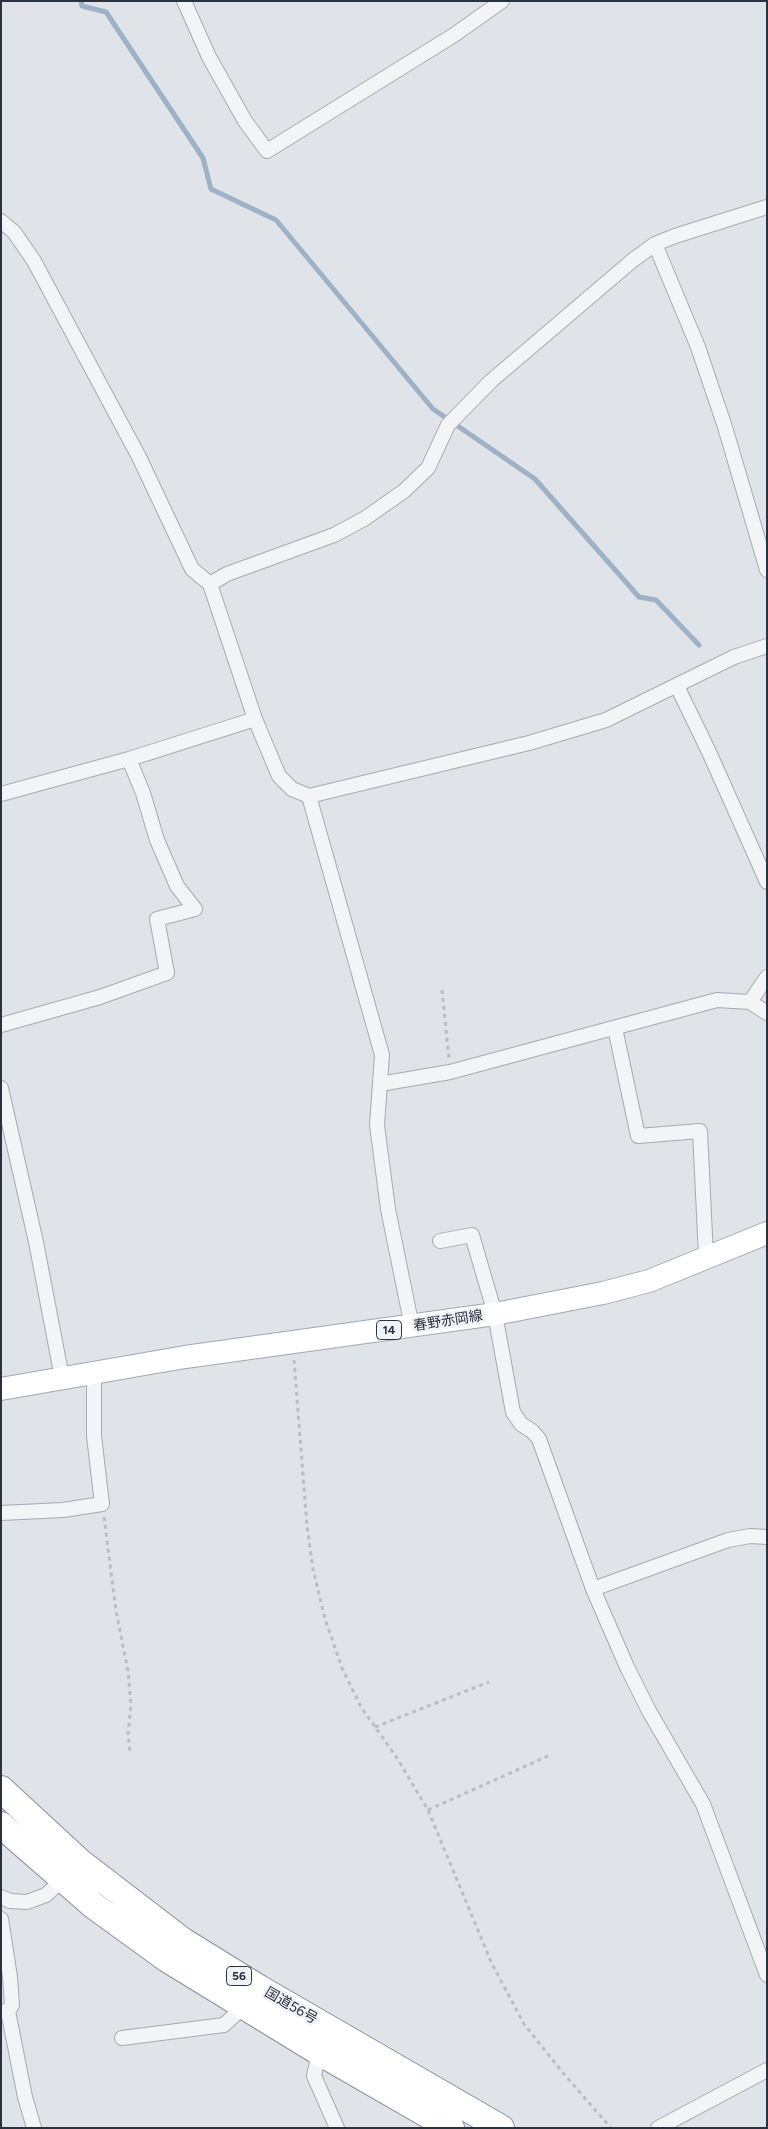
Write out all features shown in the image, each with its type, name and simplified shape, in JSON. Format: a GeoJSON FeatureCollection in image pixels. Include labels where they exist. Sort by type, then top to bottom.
{"type":"FeatureCollection","features":[{"type":"Feature","properties":{"kind":"highway","name":"国道56号"},"geometry":{"type":"LineString","coordinates":[[1,1789],[71,1871],[167,1959],[318,2052],[451,2128]]}},
{"type":"Feature","properties":{"kind":"highway","name":"国道56号"},"geometry":{"type":"LineString","coordinates":[[1,1825],[183,1942],[259,1988],[502,2128]]}},
{"type":"Feature","properties":{"kind":"main road","name":"春野赤岡線"},"geometry":{"type":"LineString","coordinates":[[1,1389],[94,1372],[495,1314],[603,1294],[649,1280],[767,1233]]}},
{"type":"Feature","properties":{"kind":"street"},"geometry":{"type":"LineString","coordinates":[[184,1],[214,65],[245,121],[267,151],[454,35],[502,1]]}},
{"type":"Feature","properties":{"kind":"street"},"geometry":{"type":"LineString","coordinates":[[210,584],[227,574],[334,535],[364,519],[404,491],[428,468],[452,420],[491,381],[633,260],[655,244],[767,207]]}},
{"type":"Feature","properties":{"kind":"street"},"geometry":{"type":"LineString","coordinates":[[1,221],[14,232],[34,261],[139,456],[192,569],[210,584],[255,719],[279,776],[292,789],[310,796],[530,743],[606,720],[734,657],[767,646]]}},
{"type":"Feature","properties":{"kind":"street"},"geometry":{"type":"LineString","coordinates":[[655,244],[698,347],[767,570]]}},
{"type":"Feature","properties":{"kind":"street"},"geometry":{"type":"LineString","coordinates":[[677,686],[709,752],[767,882]]}},
{"type":"Feature","properties":{"kind":"street"},"geometry":{"type":"LineString","coordinates":[[1,794],[129,759],[255,719]]}},
{"type":"Feature","properties":{"kind":"street"},"geometry":{"type":"LineString","coordinates":[[1,1025],[100,997],[167,973],[157,918],[196,908],[177,886],[157,840],[143,793],[129,759]]}},
{"type":"Feature","properties":{"kind":"street"},"geometry":{"type":"LineString","coordinates":[[310,796],[382,1055],[377,1124],[388,1209],[412,1327]]}},
{"type":"Feature","properties":{"kind":"street"},"geometry":{"type":"LineString","coordinates":[[750,1002],[767,977]]}},
{"type":"Feature","properties":{"kind":"street"},"geometry":{"type":"LineString","coordinates":[[380,1084],[450,1072],[717,1000],[750,1002],[767,1013]]}},
{"type":"Feature","properties":{"kind":"street"},"geometry":{"type":"LineString","coordinates":[[615,1028],[638,1136],[700,1131],[706,1257]]}},
{"type":"Feature","properties":{"kind":"street"},"geometry":{"type":"LineString","coordinates":[[1,1088],[36,1242],[62,1378]]}},
{"type":"Feature","properties":{"kind":"street"},"geometry":{"type":"LineString","coordinates":[[440,1241],[472,1235],[495,1314],[513,1412],[521,1424],[532,1431],[539,1439],[593,1589],[627,1667],[649,1710],[703,1804],[767,1975]]}},
{"type":"Feature","properties":{"kind":"street"},"geometry":{"type":"LineString","coordinates":[[1,1513],[63,1510],[102,1504],[94,1436],[94,1372]]}},
{"type":"Feature","properties":{"kind":"street"},"geometry":{"type":"LineString","coordinates":[[593,1589],[728,1540],[750,1536],[767,1537]]}},
{"type":"Feature","properties":{"kind":"street"},"geometry":{"type":"LineString","coordinates":[[1,1897],[10,1901],[27,1902],[46,1895],[71,1871]]}},
{"type":"Feature","properties":{"kind":"street"},"geometry":{"type":"LineString","coordinates":[[1,1919],[10,1977],[12,2005],[5,2011],[34,2128]]}},
{"type":"Feature","properties":{"kind":"street"},"geometry":{"type":"LineString","coordinates":[[122,2038],[224,2025],[244,2006]]}},
{"type":"Feature","properties":{"kind":"street"},"geometry":{"type":"LineString","coordinates":[[318,2052],[314,2076],[337,2128]]}},
{"type":"Feature","properties":{"kind":"street"},"geometry":{"type":"LineString","coordinates":[[658,2128],[673,2123],[767,2070]]}},
{"type":"Feature","properties":{"kind":"path"},"geometry":{"type":"LineString","coordinates":[[442,990],[450,1072]]}},
{"type":"Feature","properties":{"kind":"path"},"geometry":{"type":"LineString","coordinates":[[292,1342],[307,1526],[313,1569],[325,1619],[342,1668],[360,1707],[397,1758],[428,1810],[492,1964],[524,2024],[610,2128]]}},
{"type":"Feature","properties":{"kind":"path"},"geometry":{"type":"LineString","coordinates":[[102,1504],[116,1611],[128,1671],[131,1704],[128,1734],[130,1753]]}},
{"type":"Feature","properties":{"kind":"path"},"geometry":{"type":"LineString","coordinates":[[375,1727],[489,1682]]}},
{"type":"Feature","properties":{"kind":"path"},"geometry":{"type":"LineString","coordinates":[[428,1810],[548,1756]]}},
{"type":"Feature","properties":{"kind":"waterway"},"geometry":{"type":"LineString","coordinates":[[81,1],[82,6],[106,12],[203,158],[211,189],[276,220],[433,409],[535,479],[639,597],[656,600],[699,645]]}}]}
